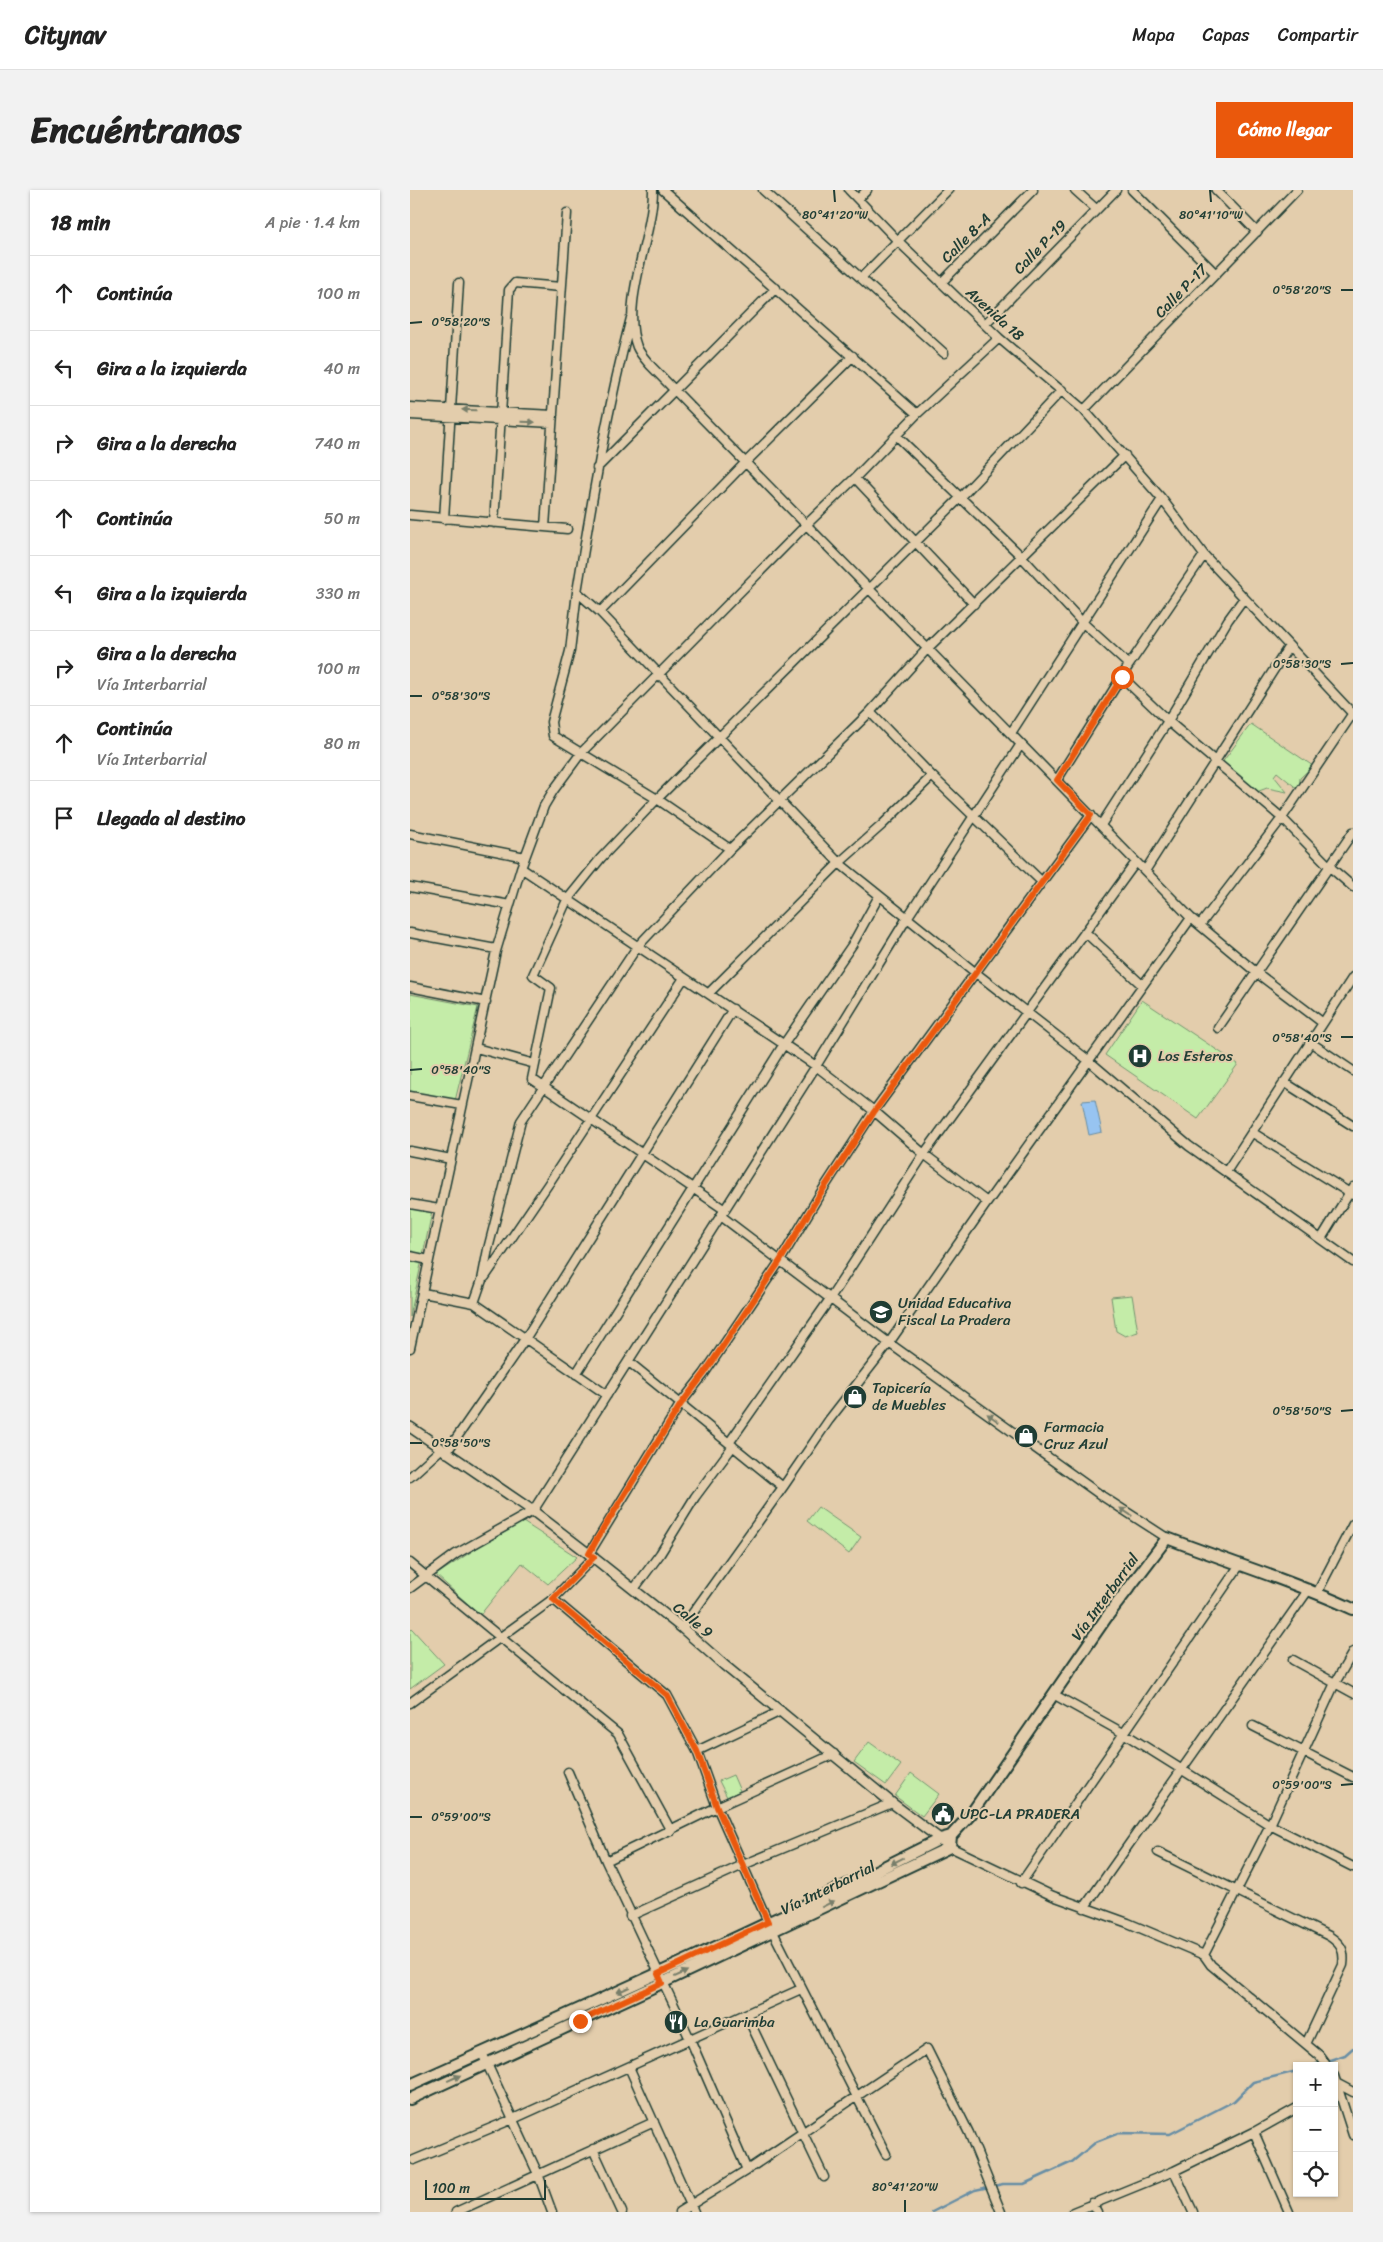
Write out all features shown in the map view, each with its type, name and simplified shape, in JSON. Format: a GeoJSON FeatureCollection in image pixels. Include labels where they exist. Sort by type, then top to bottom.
{"type":"FeatureCollection","features":[{"type":"Feature","properties":{"kind":"main road"},"geometry":{"type":"LineString","coordinates":[[1167,1538],[1239,1566],[1313,1591],[1353,1609]]}},
{"type":"Feature","properties":{"kind":"main road","name":"Vía Interbarrial"},"geometry":{"type":"LineString","coordinates":[[867,1881],[940,1839],[952,1836],[971,1814],[1106,1618],[1167,1538]]}},
{"type":"Feature","properties":{"kind":"main road"},"geometry":{"type":"LineString","coordinates":[[950,1847],[952,1836]]}},
{"type":"Feature","properties":{"kind":"main road","name":"Vía Interbarrial"},"geometry":{"type":"LineString","coordinates":[[410,2099],[580,2021],[660,1978],[867,1881],[950,1847]]}},
{"type":"Feature","properties":{"kind":"main road","name":"Vía Interbarrial"},"geometry":{"type":"LineString","coordinates":[[410,2085],[576,2010],[660,1978]]}},
{"type":"Feature","properties":{"kind":"main road"},"geometry":{"type":"LineString","coordinates":[[576,2010],[580,2021]]}},
{"type":"Feature","properties":{"kind":"street"},"geometry":{"type":"LineString","coordinates":[[652,190],[633,308],[616,375],[597,468],[577,592],[570,651],[550,729],[553,736],[558,740],[657,799],[730,849]]}},
{"type":"Feature","properties":{"kind":"street"},"geometry":{"type":"LineString","coordinates":[[663,190],[917,414]]}},
{"type":"Feature","properties":{"kind":"street"},"geometry":{"type":"LineString","coordinates":[[763,190],[944,353]]}},
{"type":"Feature","properties":{"kind":"street","name":"Avenida 18"},"geometry":{"type":"LineString","coordinates":[[849,190],[898,241],[999,338],[1084,410],[1125,455],[1204,555],[1353,713]]}},
{"type":"Feature","properties":{"kind":"street"},"geometry":{"type":"LineString","coordinates":[[858,199],[867,190]]}},
{"type":"Feature","properties":{"kind":"street"},"geometry":{"type":"LineString","coordinates":[[861,278],[948,190]]}},
{"type":"Feature","properties":{"kind":"street","name":"Calle 8-A"},"geometry":{"type":"LineString","coordinates":[[941,283],[1033,190]]}},
{"type":"Feature","properties":{"kind":"street"},"geometry":{"type":"LineString","coordinates":[[1075,190],[1096,209]]}},
{"type":"Feature","properties":{"kind":"street","name":"Calle P-19"},"geometry":{"type":"LineString","coordinates":[[985,324],[1116,190]]}},
{"type":"Feature","properties":{"kind":"street"},"geometry":{"type":"LineString","coordinates":[[1132,190],[1216,274]]}},
{"type":"Feature","properties":{"kind":"street"},"geometry":{"type":"LineString","coordinates":[[1216,190],[1257,232]]}},
{"type":"Feature","properties":{"kind":"street","name":"Calle P-17"},"geometry":{"type":"LineString","coordinates":[[1084,410],[1296,190]]}},
{"type":"Feature","properties":{"kind":"street"},"geometry":{"type":"LineString","coordinates":[[545,527],[567,212]]}},
{"type":"Feature","properties":{"kind":"street"},"geometry":{"type":"LineString","coordinates":[[444,519],[459,283]]}},
{"type":"Feature","properties":{"kind":"street"},"geometry":{"type":"LineString","coordinates":[[494,523],[509,290],[515,283],[562,287]]}},
{"type":"Feature","properties":{"kind":"street"},"geometry":{"type":"LineString","coordinates":[[597,468],[776,288]]}},
{"type":"Feature","properties":{"kind":"street"},"geometry":{"type":"LineString","coordinates":[[633,308],[634,336],[638,348],[656,373],[807,524],[1192,918],[1256,973],[1323,1023]]}},
{"type":"Feature","properties":{"kind":"street"},"geometry":{"type":"LineString","coordinates":[[410,1348],[496,949],[521,868],[544,806],[582,753],[917,414],[999,338]]}},
{"type":"Feature","properties":{"kind":"street"},"geometry":{"type":"LineString","coordinates":[[600,612],[746,462],[853,356]]}},
{"type":"Feature","properties":{"kind":"street"},"geometry":{"type":"LineString","coordinates":[[1062,390],[960,498],[868,587],[720,739],[657,799],[601,858],[567,900],[533,975],[551,988],[532,1079],[694,1189],[780,1261],[889,1343],[1102,1496],[1167,1538]]}},
{"type":"Feature","properties":{"kind":"street"},"geometry":{"type":"LineString","coordinates":[[410,407],[501,411],[552,419]]}},
{"type":"Feature","properties":{"kind":"street"},"geometry":{"type":"LineString","coordinates":[[410,414],[500,421],[552,419]]}},
{"type":"Feature","properties":{"kind":"street"},"geometry":{"type":"LineString","coordinates":[[897,436],[1021,556],[1082,622],[1130,665]]}},
{"type":"Feature","properties":{"kind":"street"},"geometry":{"type":"LineString","coordinates":[[474,1303],[482,1280],[521,1121],[637,947],[730,849],[870,712],[928,649],[1125,455]]}},
{"type":"Feature","properties":{"kind":"street"},"geometry":{"type":"LineString","coordinates":[[855,478],[974,604]]}},
{"type":"Feature","properties":{"kind":"street"},"geometry":{"type":"LineString","coordinates":[[1010,733],[1162,500]]}},
{"type":"Feature","properties":{"kind":"street"},"geometry":{"type":"LineString","coordinates":[[410,515],[567,529]]}},
{"type":"Feature","properties":{"kind":"street"},"geometry":{"type":"LineString","coordinates":[[1057,780],[1122,677],[1204,555]]}},
{"type":"Feature","properties":{"kind":"street"},"geometry":{"type":"LineString","coordinates":[[577,592],[600,612],[839,863],[878,896],[1088,1060],[1141,1108],[1189,1146],[1353,1262]]}},
{"type":"Feature","properties":{"kind":"street"},"geometry":{"type":"LineString","coordinates":[[1101,825],[1168,720],[1228,620],[1244,598]]}},
{"type":"Feature","properties":{"kind":"street"},"geometry":{"type":"LineString","coordinates":[[1145,871],[1289,646]]}},
{"type":"Feature","properties":{"kind":"street"},"geometry":{"type":"LineString","coordinates":[[1122,677],[1168,720],[1282,818],[1330,867],[1353,886]]}},
{"type":"Feature","properties":{"kind":"street"},"geometry":{"type":"LineString","coordinates":[[870,712],[932,776],[1042,882]]}},
{"type":"Feature","properties":{"kind":"street"},"geometry":{"type":"LineString","coordinates":[[1200,925],[1282,818],[1353,713]]}},
{"type":"Feature","properties":{"kind":"street"},"geometry":{"type":"LineString","coordinates":[[410,1588],[456,1554],[533,1511],[816,1066],[907,918],[1021,744]]}},
{"type":"Feature","properties":{"kind":"street"},"geometry":{"type":"LineString","coordinates":[[709,993],[839,863],[882,826],[932,776]]}},
{"type":"Feature","properties":{"kind":"street"},"geometry":{"type":"LineString","coordinates":[[410,1703],[553,1599],[591,1555],[681,1404],[704,1374],[780,1261],[820,1194],[874,1112],[1091,815]]}},
{"type":"Feature","properties":{"kind":"street"},"geometry":{"type":"LineString","coordinates":[[1218,1028],[1353,832]]}},
{"type":"Feature","properties":{"kind":"street"},"geometry":{"type":"LineString","coordinates":[[410,834],[525,857]]}},
{"type":"Feature","properties":{"kind":"street"},"geometry":{"type":"LineString","coordinates":[[634,1589],[830,1299],[924,1154],[1136,862]]}},
{"type":"Feature","properties":{"kind":"street"},"geometry":{"type":"LineString","coordinates":[[521,868],[816,1066],[924,1154],[988,1202]]}},
{"type":"Feature","properties":{"kind":"street"},"geometry":{"type":"LineString","coordinates":[[410,886],[510,906]]}},
{"type":"Feature","properties":{"kind":"street"},"geometry":{"type":"LineString","coordinates":[[576,1374],[784,1044],[852,945],[878,896]]}},
{"type":"Feature","properties":{"kind":"street"},"geometry":{"type":"LineString","coordinates":[[682,1628],[829,1420],[889,1343],[1088,1060],[1192,918]]}},
{"type":"Feature","properties":{"kind":"street"},"geometry":{"type":"LineString","coordinates":[[1085,932],[1142,985]]}},
{"type":"Feature","properties":{"kind":"street"},"geometry":{"type":"LineString","coordinates":[[410,933],[496,949]]}},
{"type":"Feature","properties":{"kind":"street"},"geometry":{"type":"LineString","coordinates":[[482,1280],[684,978]]}},
{"type":"Feature","properties":{"kind":"street"},"geometry":{"type":"LineString","coordinates":[[1226,1172],[1352,981]]}},
{"type":"Feature","properties":{"kind":"street"},"geometry":{"type":"LineString","coordinates":[[410,987],[486,1002]]}},
{"type":"Feature","properties":{"kind":"street"},"geometry":{"type":"LineString","coordinates":[[410,1477],[444,1451],[525,1339],[733,1009]]}},
{"type":"Feature","properties":{"kind":"street"},"geometry":{"type":"LineString","coordinates":[[1310,1042],[1353,1071]]}},
{"type":"Feature","properties":{"kind":"street"},"geometry":{"type":"LineString","coordinates":[[476,1048],[535,1064]]}},
{"type":"Feature","properties":{"kind":"street"},"geometry":{"type":"LineString","coordinates":[[1284,1082],[1353,1126]]}},
{"type":"Feature","properties":{"kind":"street"},"geometry":{"type":"LineString","coordinates":[[410,1096],[462,1105]]}},
{"type":"Feature","properties":{"kind":"street"},"geometry":{"type":"LineString","coordinates":[[1253,1132],[1352,1191],[1321,1240]]}},
{"type":"Feature","properties":{"kind":"street"},"geometry":{"type":"LineString","coordinates":[[410,1151],[451,1159]]}},
{"type":"Feature","properties":{"kind":"street"},"geometry":{"type":"LineString","coordinates":[[410,1204],[439,1209]]}},
{"type":"Feature","properties":{"kind":"street"},"geometry":{"type":"LineString","coordinates":[[410,1256],[429,1260]]}},
{"type":"Feature","properties":{"kind":"street"},"geometry":{"type":"LineString","coordinates":[[423,1293],[474,1303],[607,1395]]}},
{"type":"Feature","properties":{"kind":"street"},"geometry":{"type":"LineString","coordinates":[[410,1309],[418,1311]]}},
{"type":"Feature","properties":{"kind":"street"},"geometry":{"type":"LineString","coordinates":[[629,1362],[783,1487]]}},
{"type":"Feature","properties":{"kind":"street","name":"Calle 9"},"geometry":{"type":"LineString","coordinates":[[410,1427],[533,1511],[591,1555],[682,1628],[892,1804],[950,1847]]}},
{"type":"Feature","properties":{"kind":"street"},"geometry":{"type":"LineString","coordinates":[[1084,1908],[1181,1771],[1313,1591],[1353,1525]]}},
{"type":"Feature","properties":{"kind":"street"},"geometry":{"type":"LineString","coordinates":[[410,1563],[618,1734],[671,1831]]}},
{"type":"Feature","properties":{"kind":"street"},"geometry":{"type":"LineString","coordinates":[[1021,1883],[1239,1566]]}},
{"type":"Feature","properties":{"kind":"street"},"geometry":{"type":"LineString","coordinates":[[553,1599],[667,1695],[697,1751],[717,1807],[770,1927],[855,2097],[886,2154]]}},
{"type":"Feature","properties":{"kind":"street"},"geometry":{"type":"LineString","coordinates":[[1204,1955],[1270,1825],[1335,1683],[1353,1652]]}},
{"type":"Feature","properties":{"kind":"street"},"geometry":{"type":"LineString","coordinates":[[1293,1660],[1353,1693]]}},
{"type":"Feature","properties":{"kind":"street"},"geometry":{"type":"LineString","coordinates":[[1053,1694],[1125,1734],[1181,1771],[1270,1825],[1353,1867]]}},
{"type":"Feature","properties":{"kind":"street"},"geometry":{"type":"LineString","coordinates":[[697,1751],[780,1711]]}},
{"type":"Feature","properties":{"kind":"street"},"geometry":{"type":"LineString","coordinates":[[1253,1726],[1353,1777]]}},
{"type":"Feature","properties":{"kind":"street"},"geometry":{"type":"LineString","coordinates":[[606,1861],[717,1807],[834,1754]]}},
{"type":"Feature","properties":{"kind":"street"},"geometry":{"type":"LineString","coordinates":[[568,1772],[630,1916],[690,2039],[747,2170]]}},
{"type":"Feature","properties":{"kind":"street"},"geometry":{"type":"LineString","coordinates":[[630,1916],[743,1866],[892,1804]]}},
{"type":"Feature","properties":{"kind":"street"},"geometry":{"type":"LineString","coordinates":[[950,1847],[1021,1883],[1128,1923],[1204,1955],[1218,1971],[1306,2044],[1323,2062]]}},
{"type":"Feature","properties":{"kind":"street"},"geometry":{"type":"LineString","coordinates":[[1158,1852],[1339,1942],[1343,1948],[1343,1965],[1306,2044]]}},
{"type":"Feature","properties":{"kind":"street"},"geometry":{"type":"LineString","coordinates":[[414,2160],[514,2119],[801,1988]]}},
{"type":"Feature","properties":{"kind":"street"},"geometry":{"type":"LineString","coordinates":[[746,2014],[824,2177]]}},
{"type":"Feature","properties":{"kind":"street"},"geometry":{"type":"LineString","coordinates":[[679,2212],[692,2208],[926,2049],[969,2133],[1001,2212]]}},
{"type":"Feature","properties":{"kind":"street"},"geometry":{"type":"LineString","coordinates":[[482,2052],[514,2119],[552,2212]]}},
{"type":"Feature","properties":{"kind":"street"},"geometry":{"type":"LineString","coordinates":[[629,2067],[692,2208]]}},
{"type":"Feature","properties":{"kind":"street"},"geometry":{"type":"LineString","coordinates":[[1338,2086],[1353,2092]]}},
{"type":"Feature","properties":{"kind":"street"},"geometry":{"type":"LineString","coordinates":[[1338,2091],[1353,2135]]}},
{"type":"Feature","properties":{"kind":"street"},"geometry":{"type":"LineString","coordinates":[[1073,2212],[1174,2171],[1254,2132],[1293,2110]]}},
{"type":"Feature","properties":{"kind":"street"},"geometry":{"type":"LineString","coordinates":[[456,2212],[654,2122]]}},
{"type":"Feature","properties":{"kind":"street"},"geometry":{"type":"LineString","coordinates":[[1254,2132],[1289,2212]]}},
{"type":"Feature","properties":{"kind":"street"},"geometry":{"type":"LineString","coordinates":[[593,2149],[622,2212]]}},
{"type":"Feature","properties":{"kind":"street"},"geometry":{"type":"LineString","coordinates":[[1174,2171],[1193,2212]]}},
{"type":"Feature","properties":{"kind":"street"},"geometry":{"type":"LineString","coordinates":[[1092,2203],[1097,2212]]}},
{"type":"Feature","properties":{"kind":"green space"},"geometry":{"type":"Polygon","coordinates":[[[1251,724],[1313,766],[1300,778],[1299,790],[1277,772],[1274,776],[1287,792],[1267,788],[1259,791],[1260,797],[1221,764],[1251,724]]]}},
{"type":"Feature","properties":{"kind":"green space"},"geometry":{"type":"Polygon","coordinates":[[[410,994],[478,1007],[455,1101],[410,1091],[410,994]]]}},
{"type":"Feature","properties":{"kind":"green space"},"geometry":{"type":"Polygon","coordinates":[[[1142,1000],[1238,1064],[1198,1119],[1105,1055],[1142,1000]]]}},
{"type":"Feature","properties":{"kind":"green space"},"geometry":{"type":"Polygon","coordinates":[[[410,1208],[432,1212],[410,1317],[410,1208]]]}},
{"type":"Feature","properties":{"kind":"green space"},"geometry":{"type":"Polygon","coordinates":[[[1132,1295],[1138,1332],[1125,1336],[1116,1331],[1111,1297],[1132,1295]]]}},
{"type":"Feature","properties":{"kind":"green space"},"geometry":{"type":"Polygon","coordinates":[[[818,1507],[861,1537],[849,1554],[807,1521],[818,1507]]]}},
{"type":"Feature","properties":{"kind":"green space"},"geometry":{"type":"Polygon","coordinates":[[[523,1522],[577,1557],[548,1584],[522,1563],[480,1615],[436,1575],[483,1544],[523,1522]]]}},
{"type":"Feature","properties":{"kind":"green space"},"geometry":{"type":"Polygon","coordinates":[[[412,1629],[444,1664],[410,1689],[410,1631],[412,1629]]]}},
{"type":"Feature","properties":{"kind":"green space"},"geometry":{"type":"Polygon","coordinates":[[[869,1742],[901,1765],[886,1785],[854,1762],[869,1742]]]}},
{"type":"Feature","properties":{"kind":"green space"},"geometry":{"type":"Polygon","coordinates":[[[911,1773],[939,1794],[922,1816],[895,1796],[911,1773]]]}},
{"type":"Feature","properties":{"kind":"green space"},"geometry":{"type":"Polygon","coordinates":[[[733,1775],[740,1791],[727,1797],[719,1781],[733,1775]]]}},
{"type":"Feature","properties":{"kind":"water"},"geometry":{"type":"Polygon","coordinates":[[[1095,1100],[1102,1132],[1089,1135],[1082,1101],[1095,1100]]]}},
{"type":"Feature","properties":{"kind":"waterway"},"geometry":{"type":"LineString","coordinates":[[1330,2060],[1345,2055],[1353,2048]]}},
{"type":"Feature","properties":{"kind":"waterway"},"geometry":{"type":"LineString","coordinates":[[932,2212],[975,2190],[1003,2184],[1024,2184],[1072,2162],[1096,2142],[1119,2133],[1170,2134],[1234,2101],[1253,2082],[1293,2072]]}},
{"type":"Feature","properties":{"kind":"place","name":"Los Esteros"},"geometry":{"type":"Point","coordinates":[1140,1056]}},
{"type":"Feature","properties":{"kind":"place","name":"Unidad Educativa Fiscal La Pradera"},"geometry":{"type":"Point","coordinates":[881,1312]}},
{"type":"Feature","properties":{"kind":"place","name":"Tapicería de Muebles"},"geometry":{"type":"Point","coordinates":[855,1397]}},
{"type":"Feature","properties":{"kind":"place","name":"Farmacia Cruz Azul"},"geometry":{"type":"Point","coordinates":[1026,1436]}},
{"type":"Feature","properties":{"kind":"place","name":"UPC-LA PRADERA"},"geometry":{"type":"Point","coordinates":[943,1814]}},
{"type":"Feature","properties":{"kind":"place","name":"La Guarimba"},"geometry":{"type":"Point","coordinates":[676,2022]}},
{"type":"Feature","properties":{"kind":"route"},"geometry":{"type":"LineString","coordinates":[[580,2021],[662,1983],[658,1974],[768,1922],[717,1807],[697,1751],[667,1695],[553,1599],[594,1557],[589,1554],[597,1539],[681,1404],[704,1374],[780,1261],[820,1194],[874,1112],[1091,815],[1057,780],[1122,677]]}}]}
